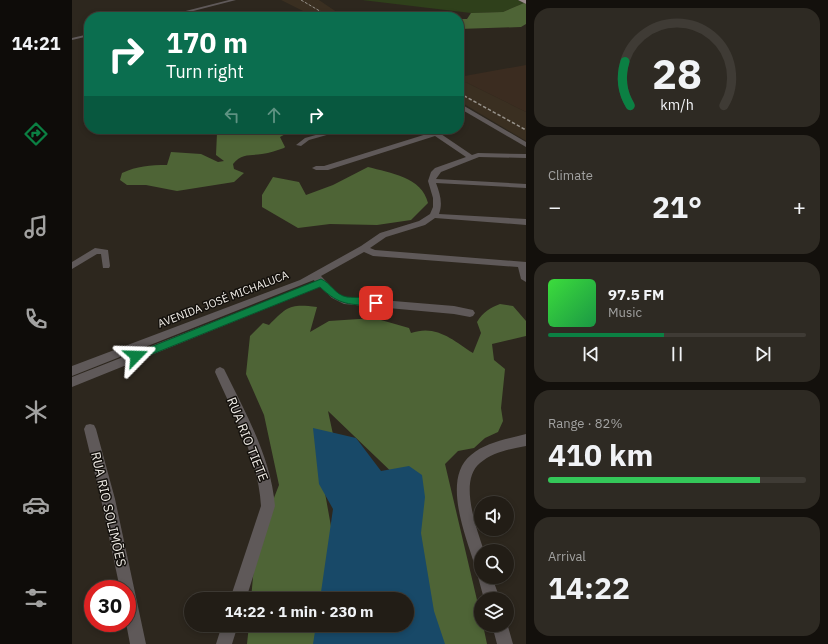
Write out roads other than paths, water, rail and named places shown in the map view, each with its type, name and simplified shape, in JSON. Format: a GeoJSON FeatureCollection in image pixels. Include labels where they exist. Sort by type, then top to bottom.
{"type":"FeatureCollection","features":[{"type":"Feature","properties":{"kind":"main road"},"geometry":{"type":"LineString","coordinates":[[521,0],[526,2]]}},
{"type":"Feature","properties":{"kind":"street"},"geometry":{"type":"LineString","coordinates":[[185,12],[234,0]]}},
{"type":"Feature","properties":{"kind":"street"},"geometry":{"type":"LineString","coordinates":[[72,39],[84,36]]}},
{"type":"Feature","properties":{"kind":"street"},"geometry":{"type":"LineString","coordinates":[[464,108],[526,145]]}},
{"type":"Feature","properties":{"kind":"street"},"geometry":{"type":"LineString","coordinates":[[505,132],[511,130],[526,138]]}},
{"type":"Feature","properties":{"kind":"street"},"geometry":{"type":"LineString","coordinates":[[299,145],[307,140],[328,134]]}},
{"type":"Feature","properties":{"kind":"street"},"geometry":{"type":"LineString","coordinates":[[316,168],[325,168],[433,134]]}},
{"type":"Feature","properties":{"kind":"street"},"geometry":{"type":"LineString","coordinates":[[437,134],[470,157]]}},
{"type":"Feature","properties":{"kind":"street"},"geometry":{"type":"LineString","coordinates":[[470,313],[454,310],[344,300],[335,296],[319,279],[384,235],[422,223],[434,214],[437,201],[432,181],[435,171],[470,157],[487,154],[526,156]]}},
{"type":"Feature","properties":{"kind":"street"},"geometry":{"type":"LineString","coordinates":[[432,181],[526,186]]}},
{"type":"Feature","properties":{"kind":"street"},"geometry":{"type":"LineString","coordinates":[[434,214],[443,217],[526,222]]}},
{"type":"Feature","properties":{"kind":"street"},"geometry":{"type":"LineString","coordinates":[[364,248],[373,253],[524,265],[526,279]]}},
{"type":"Feature","properties":{"kind":"street"},"geometry":{"type":"LineString","coordinates":[[72,266],[96,250],[105,252],[106,266]]}},
{"type":"Feature","properties":{"kind":"street","name":"AVENIDA JOSÉ MICHALUCA"},"geometry":{"type":"LineString","coordinates":[[72,371],[319,279]]}},
{"type":"Feature","properties":{"kind":"street","name":"AVENIDA JOSÉ MICHALUCA"},"geometry":{"type":"LineString","coordinates":[[72,382],[293,295],[319,279]]}},
{"type":"Feature","properties":{"kind":"street","name":"RUA RIO TIETE"},"geometry":{"type":"LineString","coordinates":[[220,372],[247,433],[266,483],[268,496],[268,506],[240,592]]}},
{"type":"Feature","properties":{"kind":"street","name":"RUA RIO SOLIMÕES"},"geometry":{"type":"LineString","coordinates":[[90,429],[108,499],[125,580]]}},
{"type":"Feature","properties":{"kind":"street"},"geometry":{"type":"LineString","coordinates":[[475,544],[463,493],[466,473],[474,460],[488,451],[526,440]]}},
{"type":"Feature","properties":{"kind":"street","name":"RUA RIO SOLIMÕES"},"geometry":{"type":"LineString","coordinates":[[136,632],[138,644]]}},
{"type":"Feature","properties":{"kind":"street"},"geometry":{"type":"LineString","coordinates":[[224,644],[228,632]]}},
{"type":"Feature","properties":{"kind":"street"},"geometry":{"type":"LineString","coordinates":[[502,632],[505,644]]}},
{"type":"Feature","properties":{"kind":"water"},"geometry":{"type":"Polygon","coordinates":[[[313,428],[356,438],[381,471],[409,466],[422,475],[425,497],[421,533],[434,611],[445,644],[313,644],[315,632],[414,632],[414,592],[321,592],[333,509],[319,484],[313,428]]]}},
{"type":"Feature","properties":{"kind":"railway"},"geometry":{"type":"LineString","coordinates":[[301,0],[321,12]]}},
{"type":"Feature","properties":{"kind":"railway"},"geometry":{"type":"LineString","coordinates":[[464,96],[526,130]]}}]}
